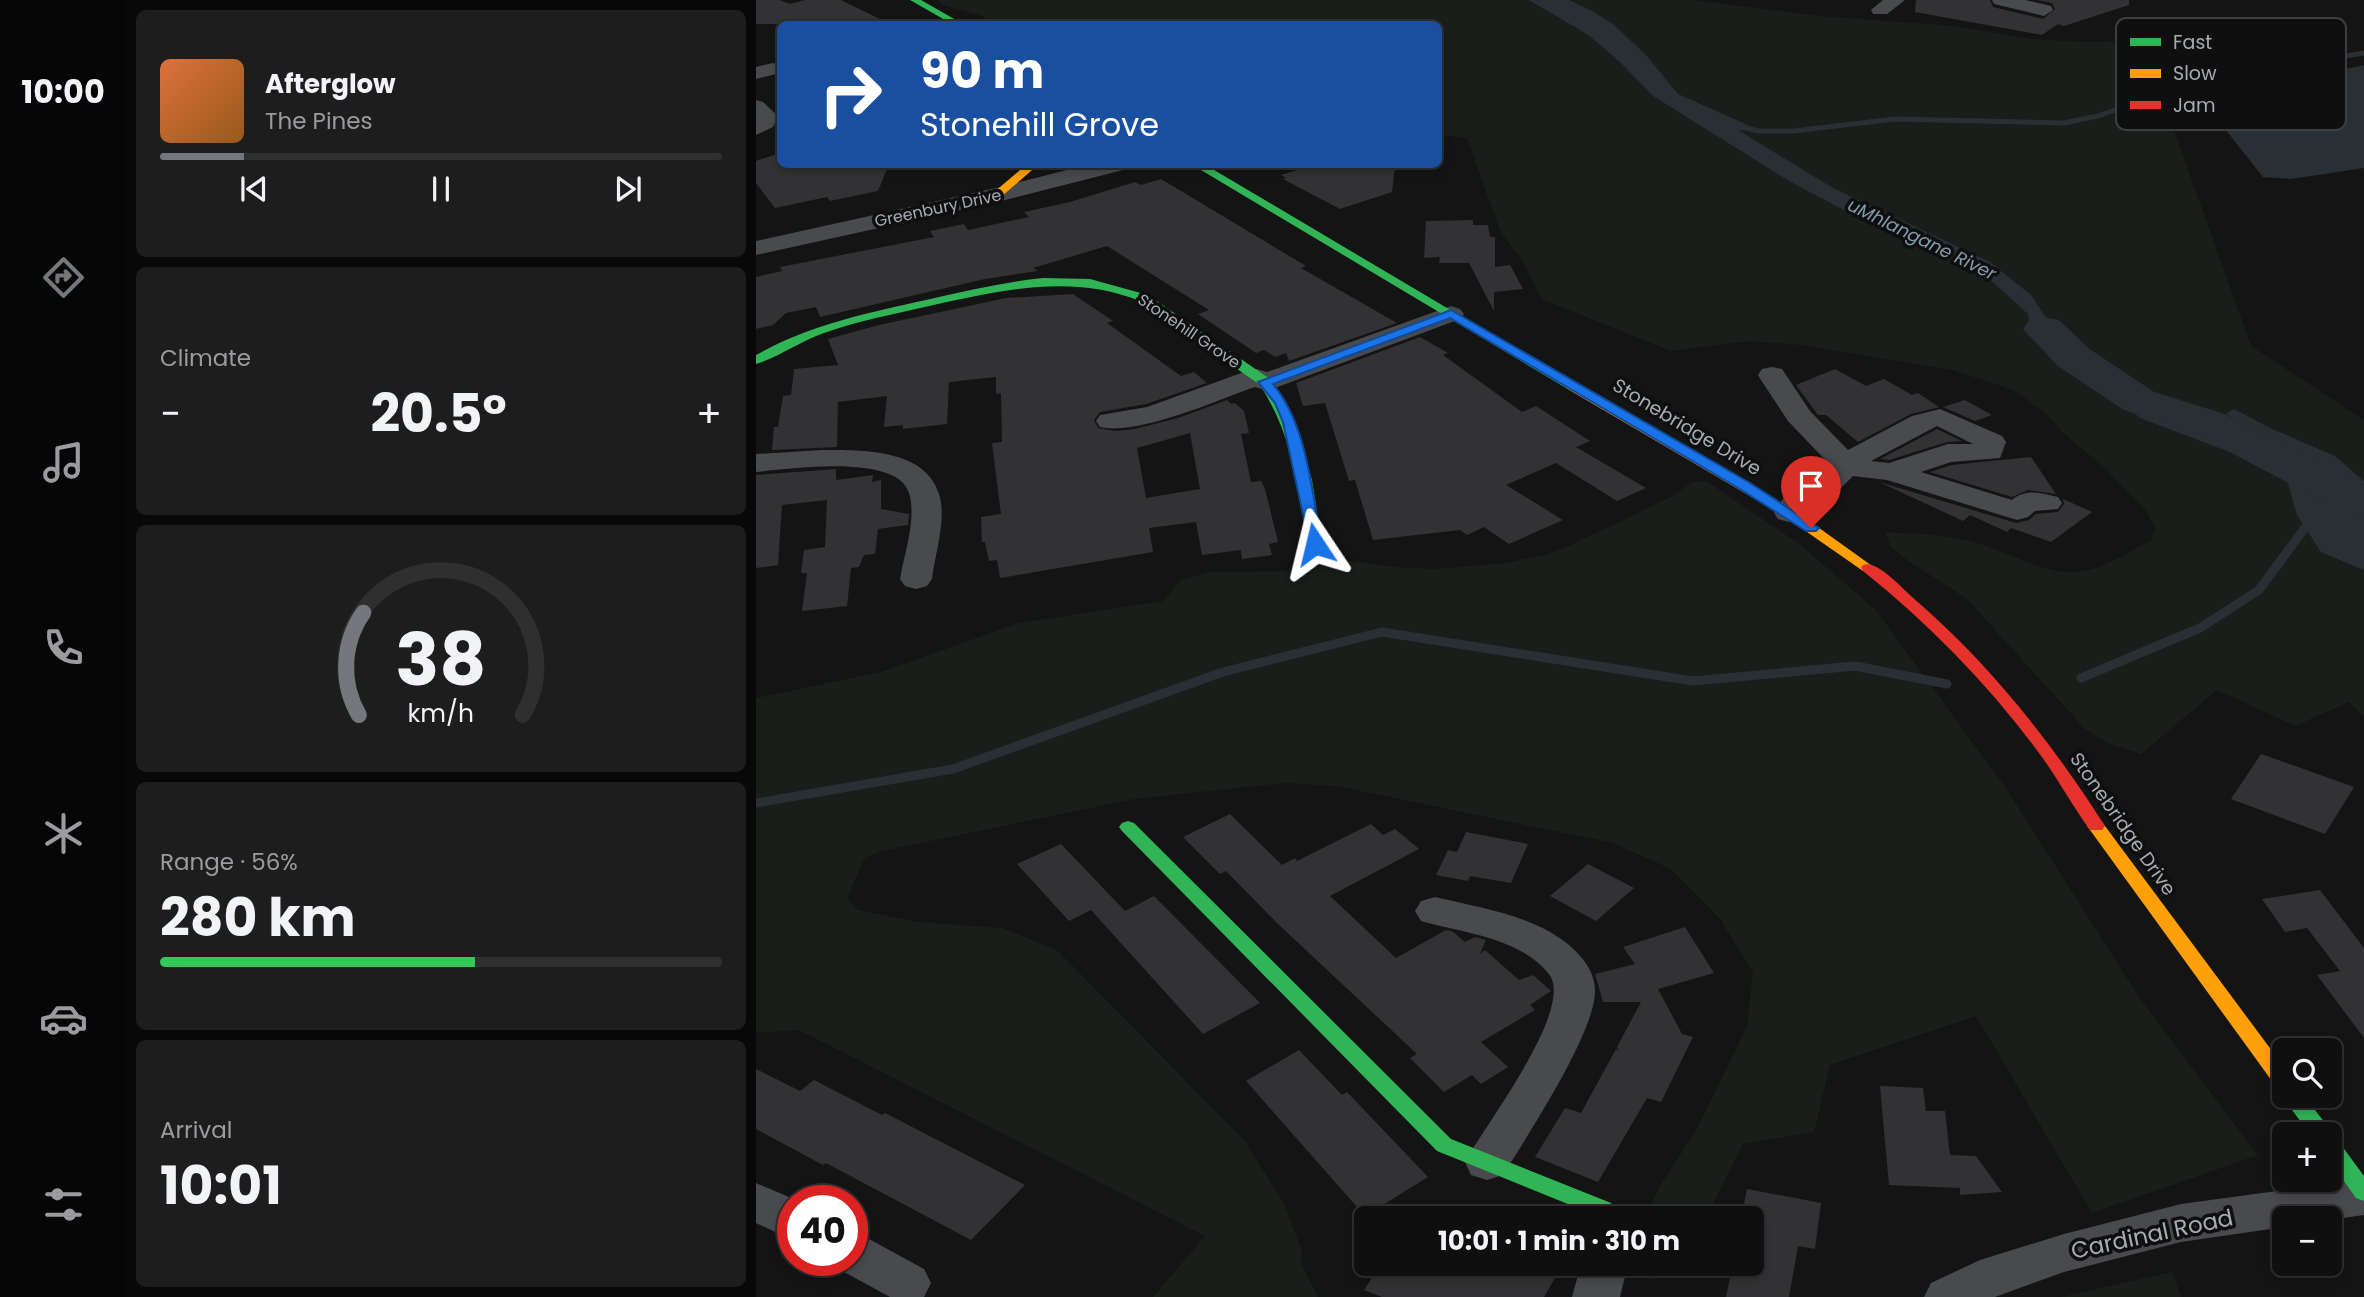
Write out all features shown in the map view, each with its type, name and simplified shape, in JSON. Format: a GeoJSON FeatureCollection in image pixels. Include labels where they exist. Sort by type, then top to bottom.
{"type":"FeatureCollection","features":[{"type":"Feature","properties":{"kind":"street"},"geometry":{"type":"LineString","coordinates":[[914,0],[952,21]]}},
{"type":"Feature","properties":{"kind":"street"},"geometry":{"type":"LineString","coordinates":[[2001,0],[2044,10]]}},
{"type":"Feature","properties":{"kind":"street"},"geometry":{"type":"LineString","coordinates":[[756,106],[767,116],[765,122],[756,130]]}},
{"type":"Feature","properties":{"kind":"street"},"geometry":{"type":"LineString","coordinates":[[997,195],[1029,168]]}},
{"type":"Feature","properties":{"kind":"street","name":"Greenbury Drive"},"geometry":{"type":"LineString","coordinates":[[756,247],[997,195],[1103,168]]}},
{"type":"Feature","properties":{"kind":"street","name":"Stonebridge Drive"},"geometry":{"type":"LineString","coordinates":[[1203,168],[1789,513],[1916,604],[1991,682],[2044,748],[2080,805],[2272,1067]]}},
{"type":"Feature","properties":{"kind":"street","name":"Stonehill Grove"},"geometry":{"type":"LineString","coordinates":[[756,360],[792,340],[882,314],[1011,287],[1050,282],[1080,282],[1101,284],[1144,298],[1261,379]]}},
{"type":"Feature","properties":{"kind":"street"},"geometry":{"type":"LineString","coordinates":[[1110,421],[1152,414],[1451,314]]}},
{"type":"Feature","properties":{"kind":"street"},"geometry":{"type":"LineString","coordinates":[[1772,375],[1779,390],[1798,415],[1847,466],[1891,472],[2017,511],[2028,500],[2047,503]]}},
{"type":"Feature","properties":{"kind":"street"},"geometry":{"type":"LineString","coordinates":[[1261,379],[1281,402],[1290,422],[1315,544]]}},
{"type":"Feature","properties":{"kind":"street"},"geometry":{"type":"LineString","coordinates":[[1789,513],[1798,498],[1826,488],[1852,459],[1922,422],[1940,417],[1992,442],[1990,452],[1948,453],[1891,472]]}},
{"type":"Feature","properties":{"kind":"street"},"geometry":{"type":"LineString","coordinates":[[756,463],[852,457],[883,463],[916,479],[924,490],[926,509],[916,579]]}},
{"type":"Feature","properties":{"kind":"street"},"geometry":{"type":"LineString","coordinates":[[1128,827],[1444,1145],[1596,1206]]}},
{"type":"Feature","properties":{"kind":"street"},"geometry":{"type":"LineString","coordinates":[[1435,911],[1497,927],[1545,948],[1560,959],[1572,975],[1576,992],[1569,1018],[1528,1098],[1488,1162]]}},
{"type":"Feature","properties":{"kind":"street"},"geometry":{"type":"LineString","coordinates":[[2302,1108],[2313,1122]]}},
{"type":"Feature","properties":{"kind":"street"},"geometry":{"type":"LineString","coordinates":[[2342,1162],[2364,1192]]}},
{"type":"Feature","properties":{"kind":"street","name":"Cardinal Road"},"geometry":{"type":"LineString","coordinates":[[1948,1297],[1997,1274],[2052,1256],[2181,1223],[2364,1197]]}},
{"type":"Feature","properties":{"kind":"street"},"geometry":{"type":"LineString","coordinates":[[756,1201],[777,1212]]}},
{"type":"Feature","properties":{"kind":"street"},"geometry":{"type":"LineString","coordinates":[[868,1262],[907,1283]]}},
{"type":"Feature","properties":{"kind":"street"},"geometry":{"type":"LineString","coordinates":[[1595,1297],[1601,1276]]}},
{"type":"Feature","properties":{"kind":"shaded area"},"geometry":{"type":"Polygon","coordinates":[[[938,0],[1691,0],[1820,16],[1955,26],[2031,39],[2116,41],[2116,130],[2174,130],[2251,346],[2364,420],[2364,717],[2349,702],[2295,726],[2217,690],[2141,754],[2110,744],[2085,729],[1967,599],[1891,547],[1885,532],[1956,538],[2049,569],[2078,572],[2115,560],[2151,541],[2155,527],[2146,511],[2106,469],[2061,431],[2052,419],[2018,393],[1999,385],[1952,370],[1801,345],[1749,341],[1671,351],[1542,299],[1522,259],[1501,233],[1467,138],[1442,135],[1442,21],[989,21],[982,16],[943,5],[938,0]]]}},
{"type":"Feature","properties":{"kind":"shaded area"},"geometry":{"type":"Polygon","coordinates":[[[1706,481],[1798,543],[1876,610],[2007,790],[2141,1000],[2258,1155],[2092,1213],[1976,1016],[1830,1065],[1814,1132],[1743,1144],[1712,1206],[1651,1206],[1658,1189],[1695,1132],[1747,1027],[1753,973],[1720,919],[1671,869],[1613,843],[1336,786],[1283,783],[1135,799],[881,851],[864,858],[847,899],[858,910],[918,922],[1003,928],[1058,951],[1245,1141],[1284,1204],[1302,1251],[1301,1264],[1318,1297],[1153,1297],[1205,1236],[799,1030],[756,1033],[756,698],[881,672],[1019,623],[1163,601],[1181,580],[1210,572],[1292,571],[1349,561],[1433,569],[1507,563],[1548,554],[1673,496],[1692,482],[1706,481]]]}},
{"type":"Feature","properties":{"kind":"shaded area"},"geometry":{"type":"Polygon","coordinates":[[[2172,1272],[2181,1297],[2061,1297],[2172,1272]]]}},
{"type":"Feature","properties":{"kind":"shaded area"},"geometry":{"type":"Polygon","coordinates":[[[1645,1276],[1663,1276],[1649,1281],[1645,1276]]]}},
{"type":"Feature","properties":{"kind":"water"},"geometry":{"type":"Polygon","coordinates":[[[1529,0],[1569,0],[1590,10],[1612,23],[1646,55],[1678,94],[1761,131],[1738,130],[1833,188],[1990,262],[2031,295],[2052,327],[2104,378],[2177,415],[2224,428],[2249,429],[2226,414],[2234,409],[2335,456],[2364,481],[2364,570],[2321,552],[2297,515],[2285,473],[2140,418],[2099,382],[2032,334],[2028,314],[1986,276],[1921,243],[1872,225],[1791,182],[1653,96],[1620,62],[1587,34],[1529,0]]]}},
{"type":"Feature","properties":{"kind":"water"},"geometry":{"type":"Polygon","coordinates":[[[2364,65],[2364,168],[2291,179],[2263,177],[2226,130],[2346,130],[2346,69],[2364,65]]]}},
{"type":"Feature","properties":{"kind":"building"},"geometry":{"type":"Polygon","coordinates":[[[756,0],[779,0],[790,4],[805,0],[841,0],[884,21],[777,21],[777,24],[756,24],[756,0]]]}},
{"type":"Feature","properties":{"kind":"building"},"geometry":{"type":"Polygon","coordinates":[[[1916,0],[1990,0],[1993,7],[2043,19],[2055,9],[2052,3],[2037,0],[2129,0],[2129,5],[2064,26],[2058,24],[2042,35],[1915,12],[1916,0]]]}},
{"type":"Feature","properties":{"kind":"building"},"geometry":{"type":"Polygon","coordinates":[[[777,154],[777,168],[887,168],[878,191],[830,201],[827,197],[775,208],[756,183],[756,161],[777,154]]]}},
{"type":"Feature","properties":{"kind":"building"},"geometry":{"type":"Polygon","coordinates":[[[1303,168],[1395,168],[1392,192],[1340,209],[1283,179],[1286,178],[1281,175],[1303,168]]]}},
{"type":"Feature","properties":{"kind":"building"},"geometry":{"type":"Polygon","coordinates":[[[1161,179],[1306,266],[1301,268],[1397,323],[1289,361],[1286,353],[1275,357],[1264,350],[1256,353],[1198,314],[1209,310],[1107,246],[1033,268],[1038,271],[985,279],[820,317],[816,307],[786,313],[773,325],[756,329],[756,277],[782,271],[780,267],[934,237],[930,231],[964,224],[968,230],[1029,217],[1024,212],[1070,202],[1135,182],[1141,185],[1161,179]]]}},
{"type":"Feature","properties":{"kind":"building"},"geometry":{"type":"Polygon","coordinates":[[[1473,220],[1473,225],[1488,225],[1490,237],[1495,237],[1495,267],[1510,265],[1523,289],[1494,292],[1494,311],[1469,263],[1439,263],[1440,257],[1424,258],[1426,221],[1473,220]]]}},
{"type":"Feature","properties":{"kind":"building"},"geometry":{"type":"Polygon","coordinates":[[[1073,294],[1113,321],[1107,323],[1181,376],[1194,372],[1207,383],[1146,404],[1100,412],[1094,420],[1098,428],[1116,431],[1135,429],[1178,418],[1227,400],[1244,411],[1249,433],[1241,434],[1251,482],[1261,481],[1265,489],[1278,542],[1269,544],[1272,555],[1242,559],[1241,550],[1202,555],[1196,522],[1149,528],[1153,552],[1000,578],[997,560],[989,561],[985,542],[982,542],[981,517],[1001,514],[992,443],[1002,442],[1001,393],[996,394],[996,377],[949,382],[947,424],[903,429],[903,425],[884,427],[887,396],[838,402],[837,447],[772,450],[774,427],[778,427],[783,396],[791,395],[794,369],[838,365],[828,339],[879,325],[1006,298],[1073,294]],[[1190,433],[1137,448],[1146,498],[1200,489],[1190,433]]]}},
{"type":"Feature","properties":{"kind":"building"},"geometry":{"type":"Polygon","coordinates":[[[1420,337],[1448,353],[1443,355],[1522,412],[1536,406],[1590,441],[1576,447],[1646,488],[1617,501],[1556,463],[1506,485],[1563,520],[1509,544],[1484,527],[1467,535],[1460,530],[1373,540],[1355,480],[1349,481],[1325,403],[1303,406],[1296,383],[1420,337]]]}},
{"type":"Feature","properties":{"kind":"building"},"geometry":{"type":"Polygon","coordinates":[[[1835,369],[1866,386],[1884,379],[1912,395],[1918,393],[1939,407],[1911,414],[1858,442],[1826,415],[1818,415],[1796,385],[1835,369]]]}},
{"type":"Feature","properties":{"kind":"building"},"geometry":{"type":"Polygon","coordinates":[[[1965,400],[1992,415],[1975,421],[1943,407],[1965,400]]]}},
{"type":"Feature","properties":{"kind":"building"},"geometry":{"type":"Polygon","coordinates":[[[1937,429],[1962,441],[1947,442],[1889,460],[1880,459],[1937,429]]]}},
{"type":"Feature","properties":{"kind":"building"},"geometry":{"type":"Polygon","coordinates":[[[2031,457],[2056,494],[2028,490],[2012,497],[1930,472],[1952,465],[2031,457]]]}},
{"type":"Feature","properties":{"kind":"building"},"geometry":{"type":"Polygon","coordinates":[[[836,469],[836,480],[873,475],[872,482],[881,480],[881,509],[909,514],[908,525],[878,529],[875,554],[864,555],[859,567],[851,568],[847,606],[802,611],[807,573],[801,573],[804,550],[825,547],[827,500],[782,505],[778,565],[756,568],[756,475],[836,469]]]}},
{"type":"Feature","properties":{"kind":"building"},"geometry":{"type":"Polygon","coordinates":[[[1879,482],[2016,523],[2029,520],[2036,514],[2058,512],[2064,504],[2063,499],[2092,512],[2051,542],[2011,528],[2007,532],[1970,515],[1963,521],[1879,482]]]}},
{"type":"Feature","properties":{"kind":"building"},"geometry":{"type":"Polygon","coordinates":[[[2261,754],[2354,787],[2325,834],[2231,799],[2261,754]]]}},
{"type":"Feature","properties":{"kind":"building"},"geometry":{"type":"Polygon","coordinates":[[[1230,814],[1282,865],[1295,858],[1297,861],[1371,824],[1383,835],[1395,829],[1419,849],[1330,896],[1396,958],[1446,930],[1452,931],[1465,942],[1475,937],[1486,940],[1480,954],[1485,950],[1519,980],[1533,975],[1551,991],[1530,1005],[1535,1010],[1481,1042],[1508,1067],[1481,1084],[1472,1075],[1444,1092],[1410,1058],[1417,1054],[1278,924],[1226,871],[1220,874],[1183,837],[1230,814]]]}},
{"type":"Feature","properties":{"kind":"building"},"geometry":{"type":"Polygon","coordinates":[[[1466,832],[1528,844],[1511,883],[1470,876],[1468,881],[1436,875],[1448,850],[1457,852],[1466,832]]]}},
{"type":"Feature","properties":{"kind":"building"},"geometry":{"type":"Polygon","coordinates":[[[1061,844],[1125,911],[1154,896],[1260,1003],[1203,1034],[1091,910],[1069,921],[1017,864],[1061,844]]]}},
{"type":"Feature","properties":{"kind":"building"},"geometry":{"type":"Polygon","coordinates":[[[1588,864],[1634,888],[1596,921],[1550,896],[1588,864]]]}},
{"type":"Feature","properties":{"kind":"building"},"geometry":{"type":"Polygon","coordinates":[[[2320,890],[2364,948],[2364,1038],[2317,975],[2340,971],[2307,928],[2285,932],[2262,899],[2320,890]]]}},
{"type":"Feature","properties":{"kind":"building"},"geometry":{"type":"Polygon","coordinates":[[[1685,927],[1714,973],[1658,989],[1682,1034],[1693,1037],[1661,1102],[1647,1098],[1598,1182],[1535,1157],[1565,1108],[1581,1113],[1616,1049],[1619,1051],[1617,1047],[1641,1002],[1603,1002],[1595,974],[1635,964],[1623,947],[1685,927]]]}},
{"type":"Feature","properties":{"kind":"building"},"geometry":{"type":"Polygon","coordinates":[[[1299,1050],[1342,1095],[1347,1092],[1428,1177],[1381,1206],[1356,1206],[1246,1081],[1299,1050]]]}},
{"type":"Feature","properties":{"kind":"building"},"geometry":{"type":"Polygon","coordinates":[[[756,1069],[800,1091],[814,1080],[1025,1185],[971,1240],[756,1129],[756,1069]]]}},
{"type":"Feature","properties":{"kind":"building"},"geometry":{"type":"Polygon","coordinates":[[[1880,1086],[1923,1088],[1926,1111],[1945,1111],[1950,1155],[1976,1156],[2002,1192],[1960,1195],[1960,1188],[1889,1185],[1880,1086]]]}},
{"type":"Feature","properties":{"kind":"building"},"geometry":{"type":"Polygon","coordinates":[[[1747,1189],[1821,1203],[1815,1249],[1798,1246],[1789,1297],[1726,1297],[1730,1276],[1764,1276],[1764,1206],[1744,1206],[1747,1189]]]}},
{"type":"Feature","properties":{"kind":"building"},"geometry":{"type":"Polygon","coordinates":[[[1373,1276],[1556,1276],[1544,1297],[1382,1297],[1364,1290],[1373,1276]]]}},
{"type":"Feature","properties":{"kind":"waterway"},"geometry":{"type":"LineString","coordinates":[[2346,56],[2364,53]]}},
{"type":"Feature","properties":{"kind":"waterway"},"geometry":{"type":"LineString","coordinates":[[1746,128],[1758,131],[1794,131],[1895,119],[2064,123],[2116,110]]}},
{"type":"Feature","properties":{"kind":"waterway","name":"uMhlangane River"},"geometry":{"type":"LineString","coordinates":[[2044,329],[2073,357],[2139,401],[2206,422],[2364,504]]}},
{"type":"Feature","properties":{"kind":"waterway"},"geometry":{"type":"LineString","coordinates":[[2081,678],[2200,628],[2259,590],[2312,518]]}},
{"type":"Feature","properties":{"kind":"waterway"},"geometry":{"type":"LineString","coordinates":[[756,803],[953,769],[1223,672],[1382,632],[1693,681],[1855,666],[1947,684]]}},
{"type":"Feature","properties":{"kind":"traffic: fast"},"geometry":{"type":"LineString","coordinates":[[914,0],[952,21]]}},
{"type":"Feature","properties":{"kind":"traffic: fast"},"geometry":{"type":"LineString","coordinates":[[1203,168],[1571,385]]}},
{"type":"Feature","properties":{"kind":"traffic: fast"},"geometry":{"type":"LineString","coordinates":[[756,360],[797,339],[839,324],[1004,287],[1063,281],[1082,282],[1129,292],[1144,298],[1265,382],[1277,400],[1294,439],[1305,480],[1315,544]]}},
{"type":"Feature","properties":{"kind":"traffic: fast"},"geometry":{"type":"LineString","coordinates":[[1128,827],[1444,1145],[1596,1206]]}},
{"type":"Feature","properties":{"kind":"traffic: fast"},"geometry":{"type":"LineString","coordinates":[[2302,1108],[2313,1122]]}},
{"type":"Feature","properties":{"kind":"traffic: fast"},"geometry":{"type":"LineString","coordinates":[[2342,1162],[2364,1192]]}},
{"type":"Feature","properties":{"kind":"traffic: slow"},"geometry":{"type":"LineString","coordinates":[[997,195],[1029,168]]}},
{"type":"Feature","properties":{"kind":"traffic: slow"},"geometry":{"type":"LineString","coordinates":[[1571,385],[1789,513],[1868,568]]}},
{"type":"Feature","properties":{"kind":"traffic: slow"},"geometry":{"type":"LineString","coordinates":[[2096,826],[2272,1067]]}},
{"type":"Feature","properties":{"kind":"traffic: jam"},"geometry":{"type":"LineString","coordinates":[[1868,568],[1939,629],[2003,697],[2043,746],[2096,826]]}},
{"type":"Feature","properties":{"kind":"route"},"geometry":{"type":"LineString","coordinates":[[1315,544],[1290,422],[1281,402],[1265,382],[1451,314],[1613,407],[1811,528]]}}]}
